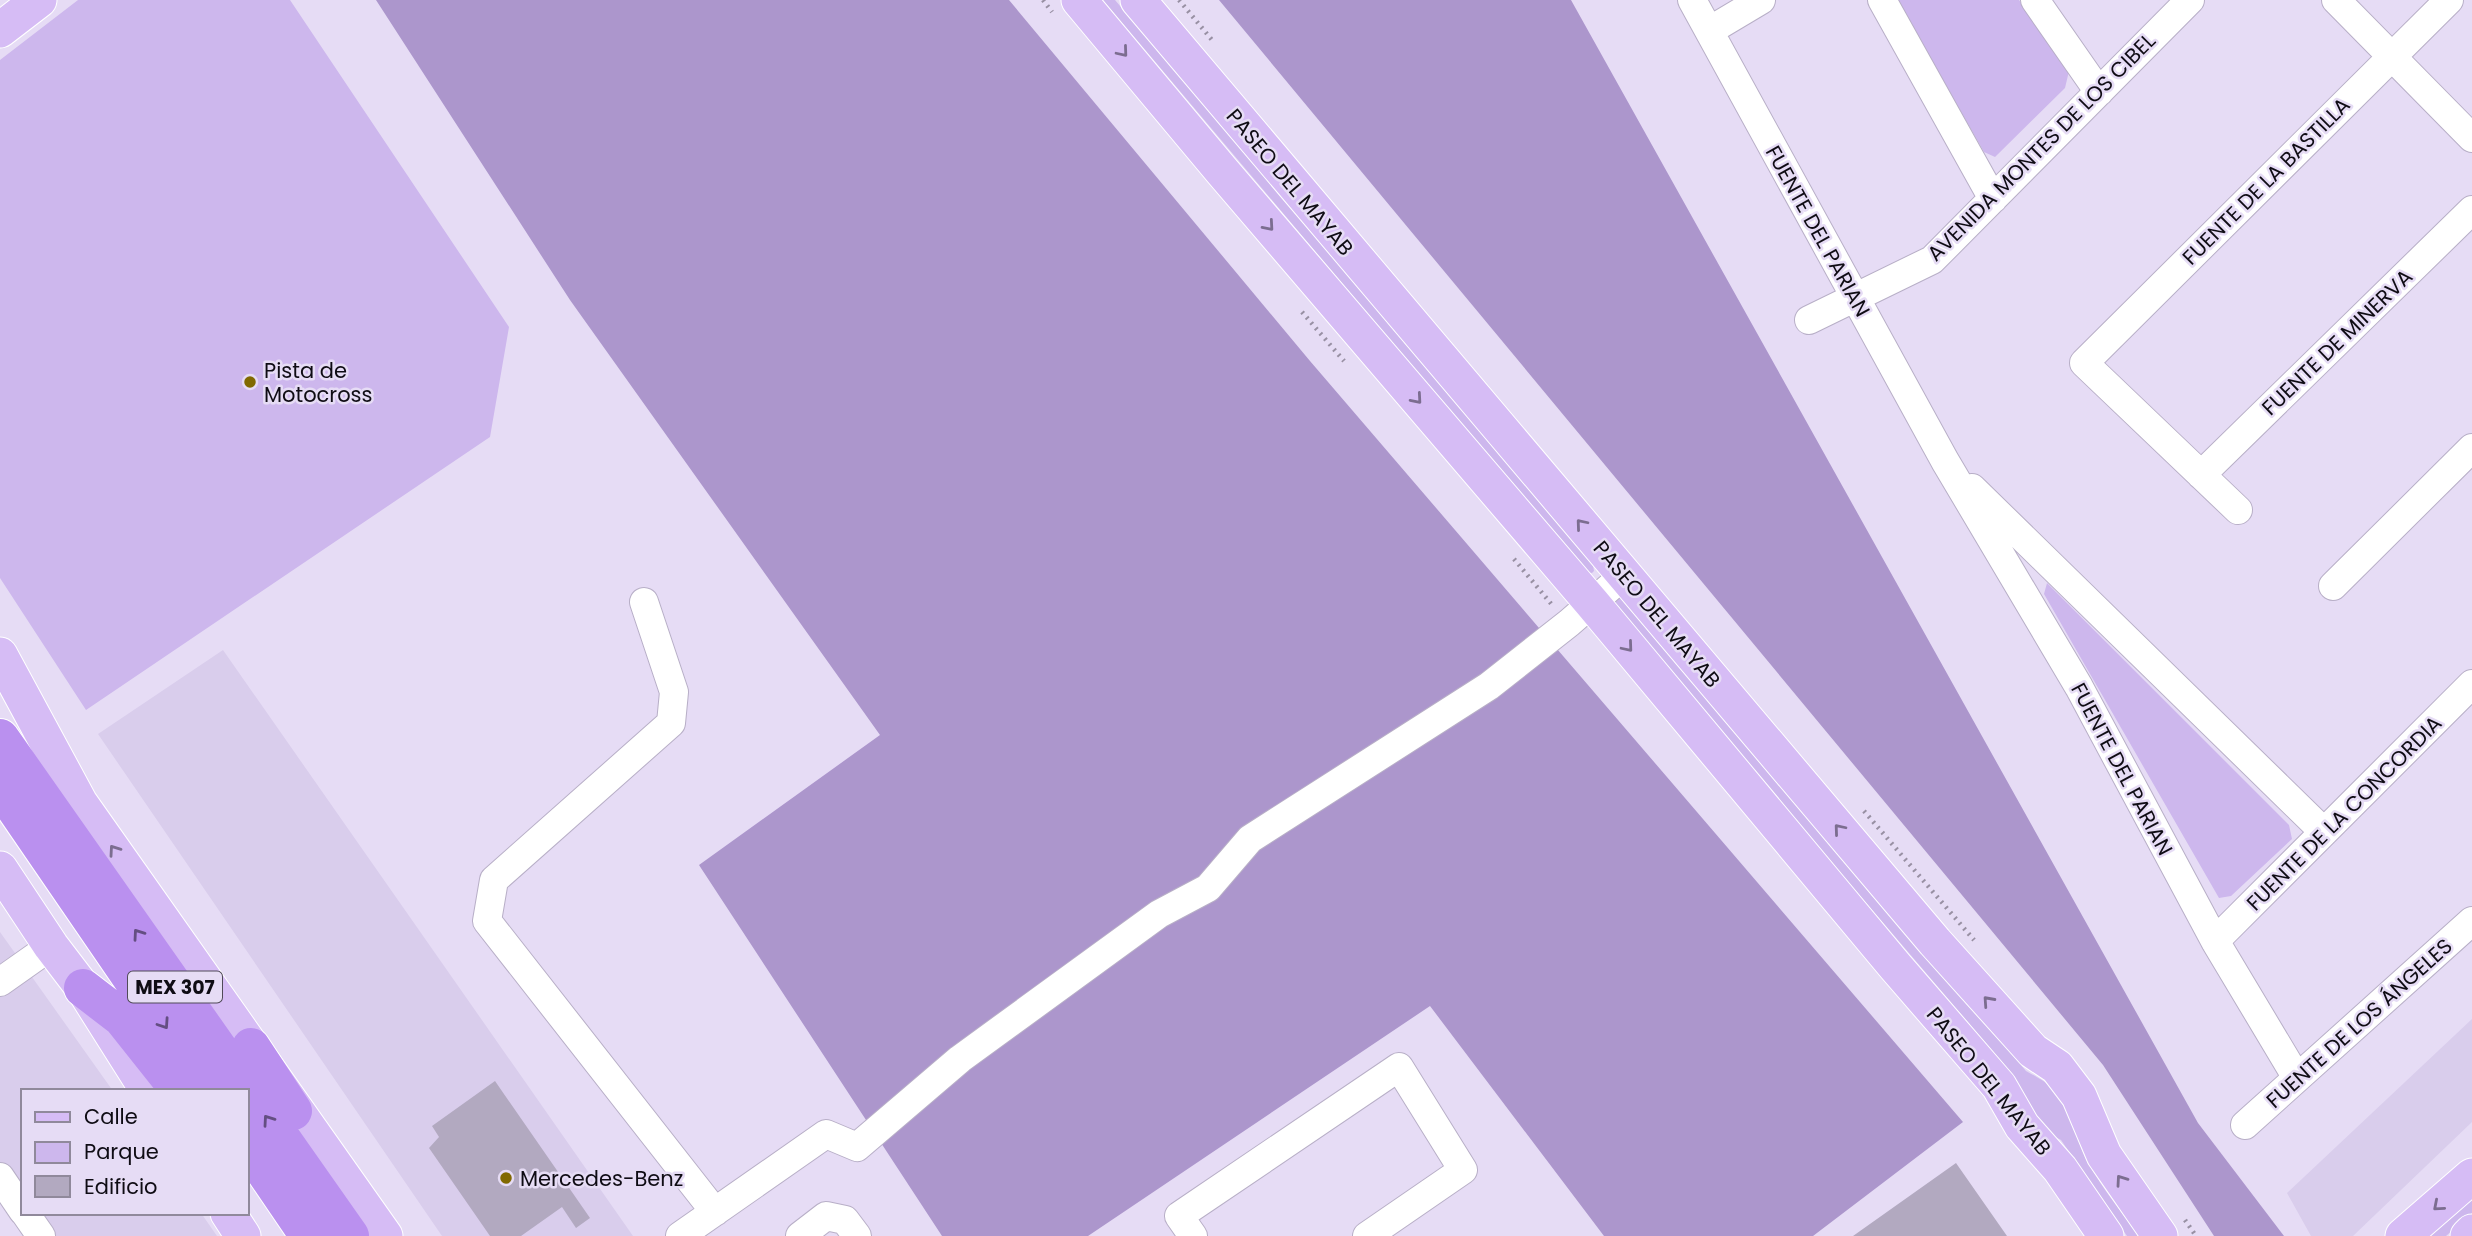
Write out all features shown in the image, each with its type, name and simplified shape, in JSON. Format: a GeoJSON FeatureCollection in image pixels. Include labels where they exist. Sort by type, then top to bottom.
{"type":"FeatureCollection","features":[{"type":"Feature","properties":{"kind":"highway","name":"MEX 307"},"geometry":{"type":"LineString","coordinates":[[0,738],[369,1234]]}},
{"type":"Feature","properties":{"kind":"highway","name":"MEX 307"},"geometry":{"type":"LineString","coordinates":[[0,786],[208,1089]]}},
{"type":"Feature","properties":{"kind":"highway"},"geometry":{"type":"LineString","coordinates":[[83,988],[122,1018],[178,1089]]}},
{"type":"Feature","properties":{"kind":"highway"},"geometry":{"type":"LineString","coordinates":[[251,1047],[369,1234]]}},
{"type":"Feature","properties":{"kind":"highway"},"geometry":{"type":"LineString","coordinates":[[248,1148],[279,1233]]}},
{"type":"Feature","properties":{"kind":"highway"},"geometry":{"type":"LineString","coordinates":[[248,1185],[279,1233]]}},
{"type":"Feature","properties":{"kind":"main road"},"geometry":{"type":"LineString","coordinates":[[0,30],[39,0]]}},
{"type":"Feature","properties":{"kind":"main road","name":"PASEO DEL MAYAB"},"geometry":{"type":"LineString","coordinates":[[1079,0],[1999,1086],[2022,1126],[2060,1169],[2106,1236]]}},
{"type":"Feature","properties":{"kind":"main road","name":"PASEO DEL MAYAB"},"geometry":{"type":"LineString","coordinates":[[1138,0],[1944,952],[2033,1051],[2057,1067],[2079,1096],[2104,1154],[2160,1236]]}},
{"type":"Feature","properties":{"kind":"main road"},"geometry":{"type":"LineString","coordinates":[[0,655],[80,803],[251,1047]]}},
{"type":"Feature","properties":{"kind":"main road"},"geometry":{"type":"LineString","coordinates":[[0,869],[51,946],[83,988],[147,1089]]}},
{"type":"Feature","properties":{"kind":"main road"},"geometry":{"type":"LineString","coordinates":[[2403,1236],[2472,1176]]}},
{"type":"Feature","properties":{"kind":"main road"},"geometry":{"type":"LineString","coordinates":[[233,1215],[279,1233]]}},
{"type":"Feature","properties":{"kind":"main road"},"geometry":{"type":"LineString","coordinates":[[2468,1236],[2472,1232]]}},
{"type":"Feature","properties":{"kind":"street","name":"FUENTE DEL PARIAN"},"geometry":{"type":"LineString","coordinates":[[1692,0],[1945,461],[2079,687],[2215,941],[2297,1078]]}},
{"type":"Feature","properties":{"kind":"street"},"geometry":{"type":"LineString","coordinates":[[1709,32],[1761,0]]}},
{"type":"Feature","properties":{"kind":"street"},"geometry":{"type":"LineString","coordinates":[[1882,0],[1993,199]]}},
{"type":"Feature","properties":{"kind":"street"},"geometry":{"type":"LineString","coordinates":[[2035,0],[2099,92]]}},
{"type":"Feature","properties":{"kind":"street","name":"AVENIDA MONTES DE LOS CIBEL"},"geometry":{"type":"LineString","coordinates":[[1809,320],[1932,260],[2190,0]]}},
{"type":"Feature","properties":{"kind":"street"},"geometry":{"type":"LineString","coordinates":[[2336,0],[2472,138]]}},
{"type":"Feature","properties":{"kind":"street","name":"FUENTE DE LA BASTILLA"},"geometry":{"type":"LineString","coordinates":[[2201,475],[2084,363],[2449,0]]}},
{"type":"Feature","properties":{"kind":"street","name":"FUENTE DE MINERVA"},"geometry":{"type":"LineString","coordinates":[[2201,475],[2472,210]]}},
{"type":"Feature","properties":{"kind":"street"},"geometry":{"type":"LineString","coordinates":[[2333,586],[2472,448]]}},
{"type":"Feature","properties":{"kind":"street","name":"FUENTE DEL PARIAN"},"geometry":{"type":"LineString","coordinates":[[1945,461],[2324,832]]}},
{"type":"Feature","properties":{"kind":"street"},"geometry":{"type":"LineString","coordinates":[[2201,475],[2238,510]]}},
{"type":"Feature","properties":{"kind":"street"},"geometry":{"type":"LineString","coordinates":[[643,602],[674,692],[671,723],[495,880],[487,921],[703,1229],[826,1134],[857,1147],[960,1059],[1159,914],[1208,888],[1250,839],[1489,686],[1623,575]]}},
{"type":"Feature","properties":{"kind":"street","name":"FUENTE DE LA CONCORDIA"},"geometry":{"type":"LineString","coordinates":[[2215,941],[2472,684]]}},
{"type":"Feature","properties":{"kind":"street","name":"FUENTE DE LOS ÁNGELES"},"geometry":{"type":"LineString","coordinates":[[2245,1125],[2472,921]]}},
{"type":"Feature","properties":{"kind":"street"},"geometry":{"type":"LineString","coordinates":[[0,982],[51,946]]}},
{"type":"Feature","properties":{"kind":"street"},"geometry":{"type":"LineString","coordinates":[[1193,1236],[1179,1216],[1399,1067],[1463,1170],[1367,1236]]}},
{"type":"Feature","properties":{"kind":"street"},"geometry":{"type":"LineString","coordinates":[[26,1215],[41,1236]]}},
{"type":"Feature","properties":{"kind":"street"},"geometry":{"type":"LineString","coordinates":[[800,1236],[826,1216],[845,1220],[857,1236]]}},
{"type":"Feature","properties":{"kind":"shaded area"},"geometry":{"type":"Polygon","coordinates":[[[376,0],[1009,0],[1310,361],[1963,1122],[1813,1236],[1604,1236],[1430,1006],[1088,1236],[942,1236],[699,865],[880,735],[570,300],[376,0]]]}},
{"type":"Feature","properties":{"kind":"shaded area"},"geometry":{"type":"Polygon","coordinates":[[[1219,0],[1571,0],[2198,1123],[2284,1236],[2214,1236],[2103,1065],[1219,0]]]}},
{"type":"Feature","properties":{"kind":"shaded area"},"geometry":{"type":"Polygon","coordinates":[[[223,650],[633,1236],[442,1236],[98,734],[223,650]]]}},
{"type":"Feature","properties":{"kind":"shaded area"},"geometry":{"type":"Polygon","coordinates":[[[0,932],[112,1089],[21,1089],[21,1207],[0,1178],[0,932]]]}},
{"type":"Feature","properties":{"kind":"shaded area"},"geometry":{"type":"Polygon","coordinates":[[[2472,1019],[2472,1122],[2353,1236],[2311,1236],[2287,1193],[2472,1019]]]}},
{"type":"Feature","properties":{"kind":"shaded area"},"geometry":{"type":"Polygon","coordinates":[[[26,1215],[202,1215],[217,1236],[41,1236],[26,1215]]]}},
{"type":"Feature","properties":{"kind":"green space","name":"Pista de Motocross"},"geometry":{"type":"Polygon","coordinates":[[[78,0],[290,0],[509,327],[490,437],[86,710],[0,578],[0,60],[78,0]]]}},
{"type":"Feature","properties":{"kind":"green space"},"geometry":{"type":"Polygon","coordinates":[[[1103,0],[1115,0],[1593,565],[1592,573],[1586,572],[1103,0]]]}},
{"type":"Feature","properties":{"kind":"green space"},"geometry":{"type":"Polygon","coordinates":[[[1897,0],[2019,0],[2069,71],[2065,88],[1995,157],[1984,152],[1897,0]]]}},
{"type":"Feature","properties":{"kind":"green space"},"geometry":{"type":"Polygon","coordinates":[[[2047,583],[2289,825],[2292,839],[2231,896],[2219,898],[2044,594],[2047,583]]]}},
{"type":"Feature","properties":{"kind":"green space"},"geometry":{"type":"Polygon","coordinates":[[[1619,594],[2026,1071],[2054,1088],[2065,1100],[2089,1165],[2139,1236],[2127,1236],[2061,1140],[2046,1132],[2008,1069],[1610,603],[1619,594]]]}},
{"type":"Feature","properties":{"kind":"green space"},"geometry":{"type":"Polygon","coordinates":[[[2472,1194],[2472,1213],[2446,1236],[2426,1236],[2472,1194]]]}},
{"type":"Feature","properties":{"kind":"building","name":"Mercedes-Benz"},"geometry":{"type":"Polygon","coordinates":[[[495,1081],[590,1218],[576,1228],[562,1207],[521,1236],[490,1236],[429,1148],[439,1137],[432,1126],[495,1081]]]}},
{"type":"Feature","properties":{"kind":"building"},"geometry":{"type":"Polygon","coordinates":[[[1956,1163],[2007,1236],[1853,1236],[1956,1163]]]}},
{"type":"Feature","properties":{"kind":"place","name":"Pista de Motocross"},"geometry":{"type":"Point","coordinates":[250,382]}},
{"type":"Feature","properties":{"kind":"place","name":"Mercedes-Benz"},"geometry":{"type":"Point","coordinates":[506,1178]}}]}
